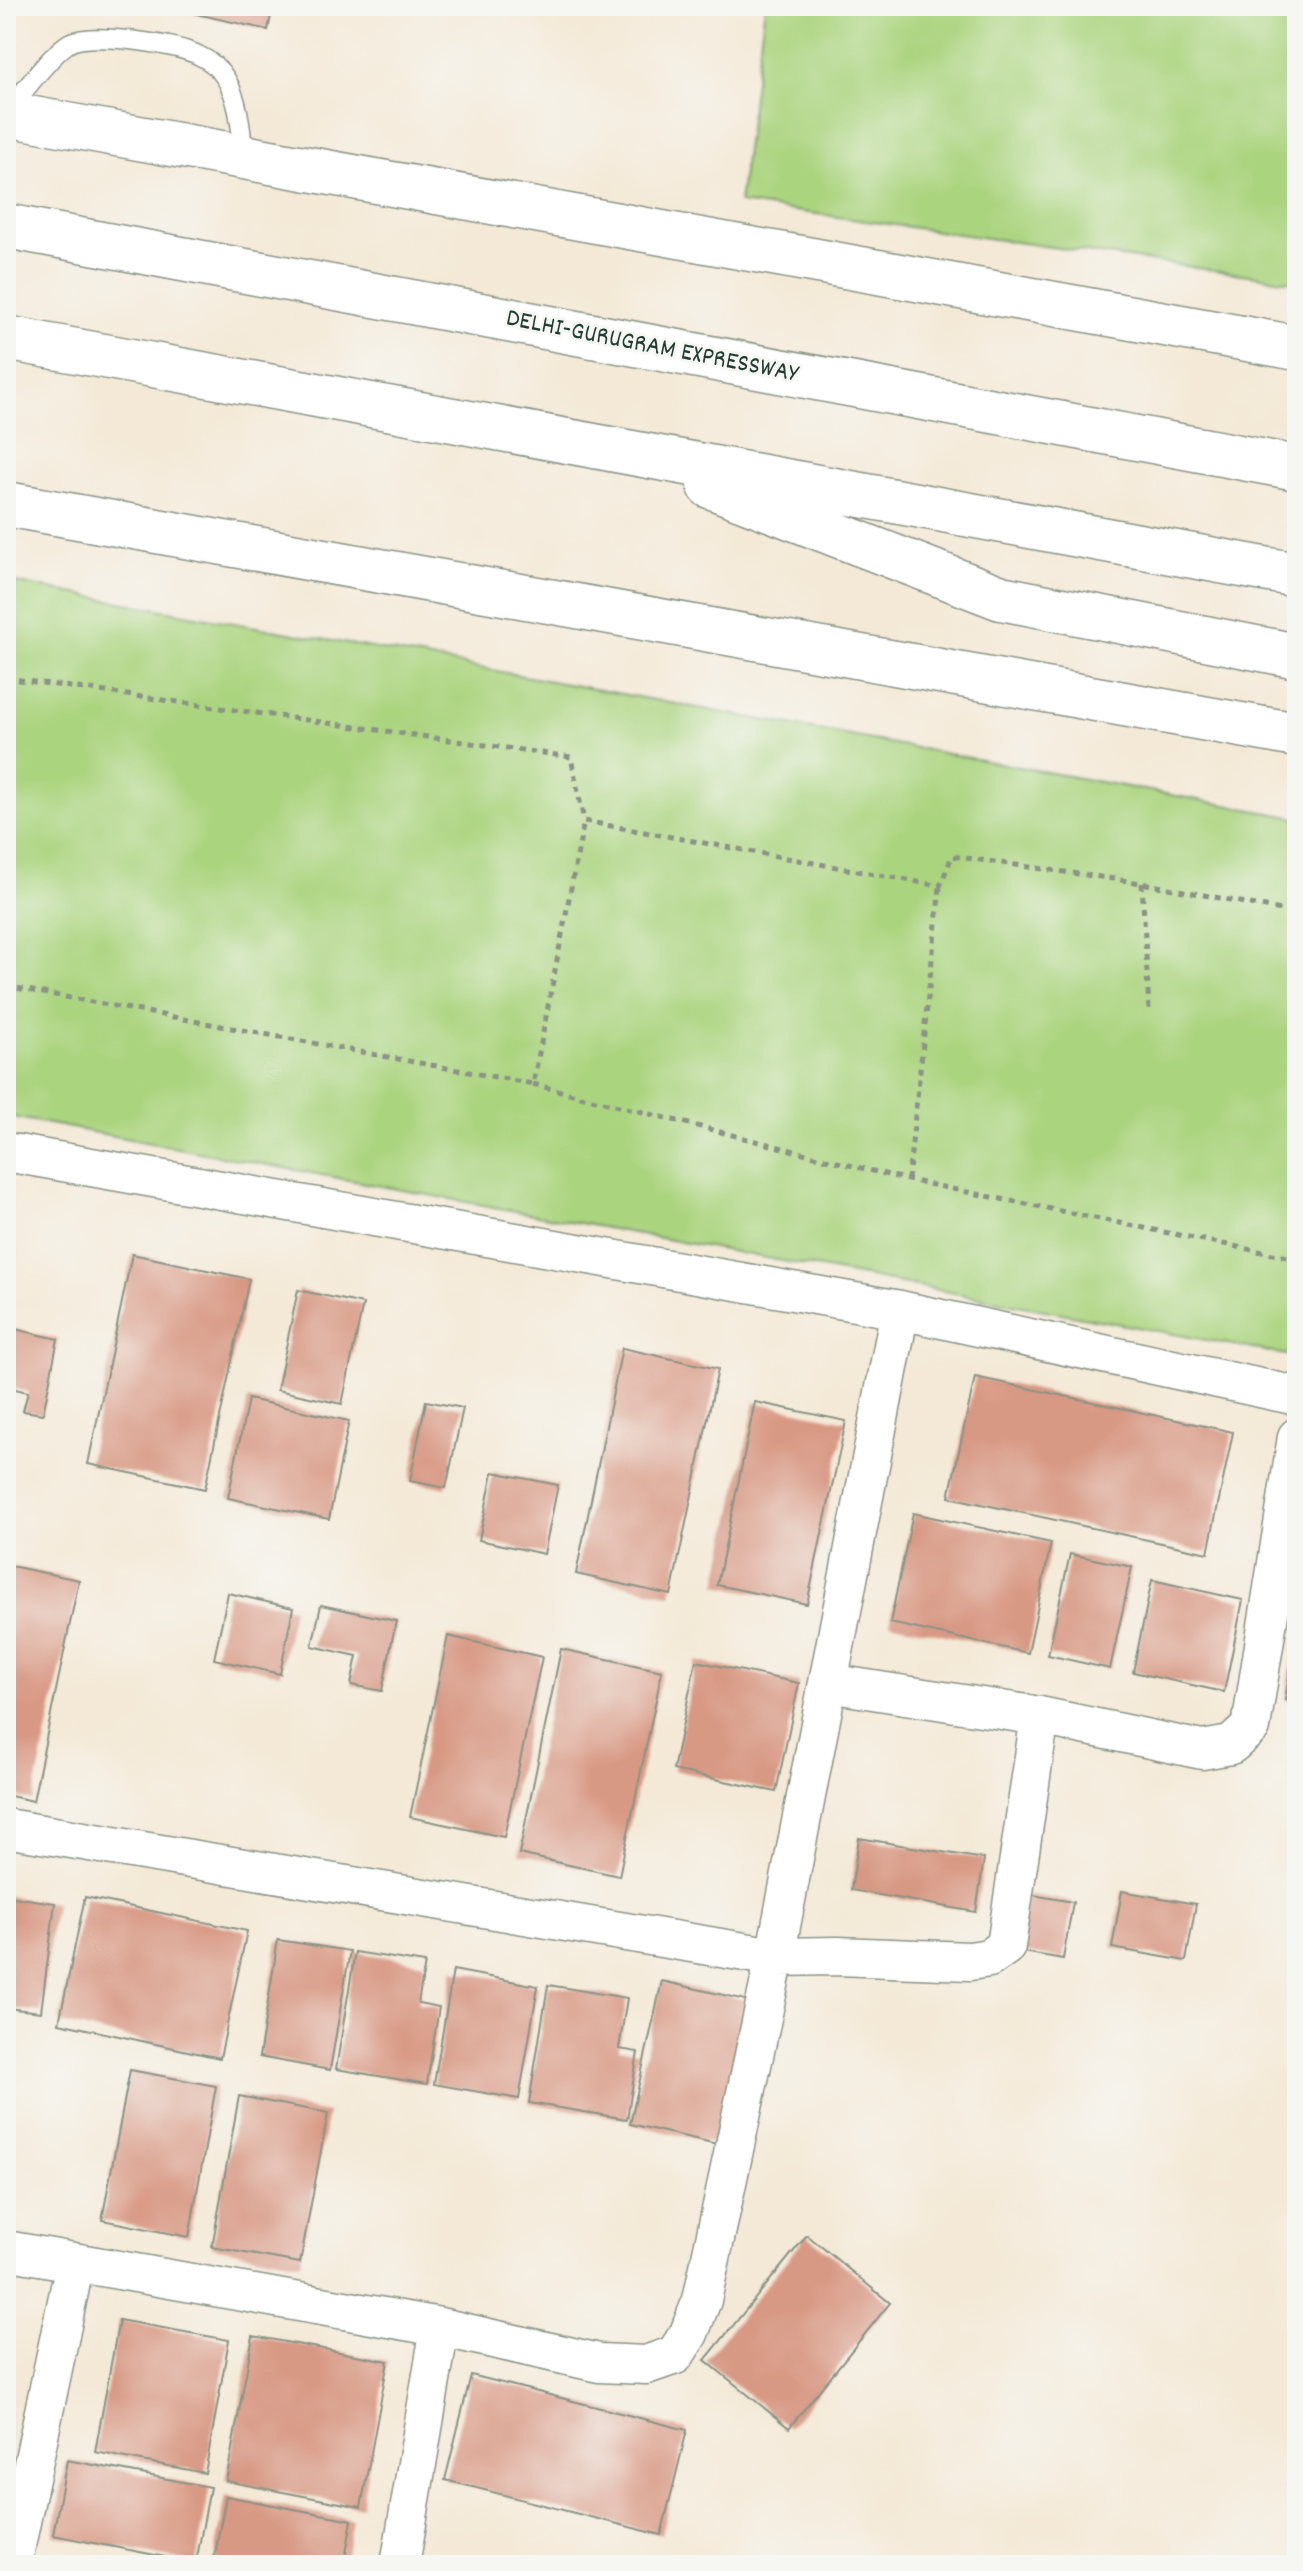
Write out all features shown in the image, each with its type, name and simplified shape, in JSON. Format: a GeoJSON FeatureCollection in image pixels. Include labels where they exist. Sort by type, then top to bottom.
{"type":"FeatureCollection","features":[{"type":"Feature","properties":{"kind":"main road"},"geometry":{"type":"LineString","coordinates":[[6,113],[1297,348]]}},
{"type":"Feature","properties":{"kind":"main road","name":"DELHI-GURUGRAM EXPRESSWAY"},"geometry":{"type":"LineString","coordinates":[[6,226],[1297,468]]}},
{"type":"Feature","properties":{"kind":"main road"},"geometry":{"type":"LineString","coordinates":[[6,338],[1297,575]]}},
{"type":"Feature","properties":{"kind":"main road"},"geometry":{"type":"LineString","coordinates":[[607,447],[1001,598],[1297,656]]}},
{"type":"Feature","properties":{"kind":"main road"},"geometry":{"type":"LineString","coordinates":[[6,504],[1297,735]]}},
{"type":"Feature","properties":{"kind":"street"},"geometry":{"type":"LineString","coordinates":[[6,1152],[900,1310],[1297,1396]]}},
{"type":"Feature","properties":{"kind":"street"},"geometry":{"type":"LineString","coordinates":[[6,2250],[440,2327],[599,2363],[646,2365],[675,2355],[689,2333],[702,2300],[775,1957],[900,1310]]}},
{"type":"Feature","properties":{"kind":"street"},"geometry":{"type":"LineString","coordinates":[[828,1683],[1040,1716],[1202,1750],[1231,1745],[1251,1727],[1297,1437]]}},
{"type":"Feature","properties":{"kind":"street"},"geometry":{"type":"LineString","coordinates":[[6,1828],[775,1957],[970,1961],[989,1958],[1006,1946],[1040,1716]]}},
{"type":"Feature","properties":{"kind":"street"},"geometry":{"type":"LineString","coordinates":[[12,2565],[75,2263]]}},
{"type":"Feature","properties":{"kind":"street"},"geometry":{"type":"LineString","coordinates":[[400,2565],[440,2327]]}},
{"type":"Feature","properties":{"kind":"lane"},"geometry":{"type":"LineString","coordinates":[[6,113],[69,43],[91,37],[117,37],[197,54],[215,66],[226,80],[238,109],[244,157]]}},
{"type":"Feature","properties":{"kind":"path"},"geometry":{"type":"LineString","coordinates":[[6,678],[571,757],[584,821],[533,1084]]}},
{"type":"Feature","properties":{"kind":"path"},"geometry":{"type":"LineString","coordinates":[[584,821],[940,886]]}},
{"type":"Feature","properties":{"kind":"path"},"geometry":{"type":"LineString","coordinates":[[908,1180],[940,886],[952,856],[1142,883],[1297,913]]}},
{"type":"Feature","properties":{"kind":"path"},"geometry":{"type":"LineString","coordinates":[[1142,883],[1149,1010]]}},
{"type":"Feature","properties":{"kind":"path"},"geometry":{"type":"LineString","coordinates":[[6,986],[533,1084],[908,1180],[1297,1259]]}},
{"type":"Feature","properties":{"kind":"green space"},"geometry":{"type":"Polygon","coordinates":[[[765,6],[1297,6],[1297,282],[739,203],[765,6]]]}},
{"type":"Feature","properties":{"kind":"green space"},"geometry":{"type":"Polygon","coordinates":[[[6,581],[1297,818],[1297,1357],[6,1116],[6,581]]]}},
{"type":"Feature","properties":{"kind":"building"},"geometry":{"type":"Polygon","coordinates":[[[161,6],[273,6],[268,30],[161,6]]]}},
{"type":"Feature","properties":{"kind":"building"},"geometry":{"type":"Polygon","coordinates":[[[132,1254],[249,1279],[205,1489],[88,1464],[132,1254]]]}},
{"type":"Feature","properties":{"kind":"building"},"geometry":{"type":"Polygon","coordinates":[[[298,1290],[363,1304],[342,1404],[277,1390],[298,1290]]]}},
{"type":"Feature","properties":{"kind":"building"},"geometry":{"type":"Polygon","coordinates":[[[6,1327],[58,1339],[43,1414],[23,1411],[28,1392],[6,1387],[6,1327]]]}},
{"type":"Feature","properties":{"kind":"building"},"geometry":{"type":"Polygon","coordinates":[[[622,1348],[718,1369],[671,1595],[576,1574],[622,1348]]]}},
{"type":"Feature","properties":{"kind":"building"},"geometry":{"type":"Polygon","coordinates":[[[975,1377],[1233,1432],[1208,1553],[949,1497],[975,1377]]]}},
{"type":"Feature","properties":{"kind":"building"},"geometry":{"type":"Polygon","coordinates":[[[248,1399],[349,1421],[329,1519],[228,1498],[248,1399]]]}},
{"type":"Feature","properties":{"kind":"building"},"geometry":{"type":"Polygon","coordinates":[[[426,1401],[463,1408],[446,1488],[410,1481],[426,1401]]]}},
{"type":"Feature","properties":{"kind":"building"},"geometry":{"type":"Polygon","coordinates":[[[755,1402],[846,1421],[807,1604],[717,1585],[755,1402]]]}},
{"type":"Feature","properties":{"kind":"building"},"geometry":{"type":"Polygon","coordinates":[[[493,1472],[558,1485],[544,1554],[479,1540],[493,1472]]]}},
{"type":"Feature","properties":{"kind":"building"},"geometry":{"type":"Polygon","coordinates":[[[913,1513],[1051,1543],[1028,1653],[890,1623],[913,1513]]]}},
{"type":"Feature","properties":{"kind":"building"},"geometry":{"type":"Polygon","coordinates":[[[1070,1554],[1132,1567],[1110,1669],[1048,1655],[1070,1554]]]}},
{"type":"Feature","properties":{"kind":"building"},"geometry":{"type":"Polygon","coordinates":[[[6,1565],[79,1580],[33,1801],[6,1795],[6,1565]]]}},
{"type":"Feature","properties":{"kind":"building"},"geometry":{"type":"Polygon","coordinates":[[[1152,1580],[1243,1600],[1224,1692],[1133,1672],[1152,1580]]]}},
{"type":"Feature","properties":{"kind":"building"},"geometry":{"type":"Polygon","coordinates":[[[228,1593],[293,1608],[280,1674],[214,1659],[228,1593]]]}},
{"type":"Feature","properties":{"kind":"building"},"geometry":{"type":"Polygon","coordinates":[[[321,1605],[396,1621],[382,1691],[351,1685],[357,1656],[312,1646],[321,1605]]]}},
{"type":"Feature","properties":{"kind":"building"},"geometry":{"type":"Polygon","coordinates":[[[448,1636],[542,1657],[504,1837],[410,1817],[448,1636]]]}},
{"type":"Feature","properties":{"kind":"building"},"geometry":{"type":"Polygon","coordinates":[[[1297,1641],[1297,1702],[1285,1700],[1297,1641]]]}},
{"type":"Feature","properties":{"kind":"building"},"geometry":{"type":"Polygon","coordinates":[[[561,1649],[662,1671],[619,1876],[519,1854],[561,1649]]]}},
{"type":"Feature","properties":{"kind":"building"},"geometry":{"type":"Polygon","coordinates":[[[696,1661],[799,1683],[776,1792],[673,1770],[696,1661]]]}},
{"type":"Feature","properties":{"kind":"building"},"geometry":{"type":"Polygon","coordinates":[[[859,1838],[984,1859],[976,1912],[851,1890],[859,1838]]]}},
{"type":"Feature","properties":{"kind":"building"},"geometry":{"type":"Polygon","coordinates":[[[1122,1891],[1196,1904],[1186,1961],[1112,1948],[1122,1891]]]}},
{"type":"Feature","properties":{"kind":"building"},"geometry":{"type":"Polygon","coordinates":[[[1027,1894],[1073,1902],[1063,1959],[1017,1951],[1027,1894]]]}},
{"type":"Feature","properties":{"kind":"building"},"geometry":{"type":"Polygon","coordinates":[[[6,1896],[55,1903],[41,2012],[6,2008],[6,1896]]]}},
{"type":"Feature","properties":{"kind":"building"},"geometry":{"type":"Polygon","coordinates":[[[85,1897],[247,1931],[220,2058],[59,2023],[85,1897]]]}},
{"type":"Feature","properties":{"kind":"building"},"geometry":{"type":"Polygon","coordinates":[[[278,1940],[350,1951],[330,2070],[259,2057],[278,1940]]]}},
{"type":"Feature","properties":{"kind":"building"},"geometry":{"type":"Polygon","coordinates":[[[355,1952],[425,1963],[418,2003],[439,2007],[427,2084],[336,2069],[355,1952]]]}},
{"type":"Feature","properties":{"kind":"building"},"geometry":{"type":"Polygon","coordinates":[[[453,1970],[538,1986],[519,2099],[434,2084],[453,1970]]]}},
{"type":"Feature","properties":{"kind":"building"},"geometry":{"type":"Polygon","coordinates":[[[662,1981],[750,2001],[717,2144],[630,2124],[662,1981]]]}},
{"type":"Feature","properties":{"kind":"building"},"geometry":{"type":"Polygon","coordinates":[[[548,1985],[627,1998],[619,2049],[638,2052],[627,2119],[529,2103],[548,1985]]]}},
{"type":"Feature","properties":{"kind":"building"},"geometry":{"type":"Polygon","coordinates":[[[130,2070],[216,2086],[189,2237],[102,2220],[130,2070]]]}},
{"type":"Feature","properties":{"kind":"building"},"geometry":{"type":"Polygon","coordinates":[[[239,2096],[328,2113],[300,2263],[212,2247],[239,2096]]]}},
{"type":"Feature","properties":{"kind":"building"},"geometry":{"type":"Polygon","coordinates":[[[807,2235],[890,2303],[789,2428],[705,2360],[807,2235]]]}},
{"type":"Feature","properties":{"kind":"building"},"geometry":{"type":"Polygon","coordinates":[[[119,2320],[229,2340],[205,2473],[95,2452],[119,2320]]]}},
{"type":"Feature","properties":{"kind":"building"},"geometry":{"type":"Polygon","coordinates":[[[253,2336],[388,2361],[361,2507],[226,2481],[253,2336]]]}},
{"type":"Feature","properties":{"kind":"building"},"geometry":{"type":"Polygon","coordinates":[[[471,2375],[687,2430],[661,2535],[445,2480],[471,2375]]]}},
{"type":"Feature","properties":{"kind":"building"},"geometry":{"type":"Polygon","coordinates":[[[67,2460],[210,2487],[196,2563],[53,2535],[67,2460]]]}},
{"type":"Feature","properties":{"kind":"building"},"geometry":{"type":"Polygon","coordinates":[[[226,2496],[352,2520],[344,2565],[245,2565],[214,2559],[226,2496]]]}}]}
